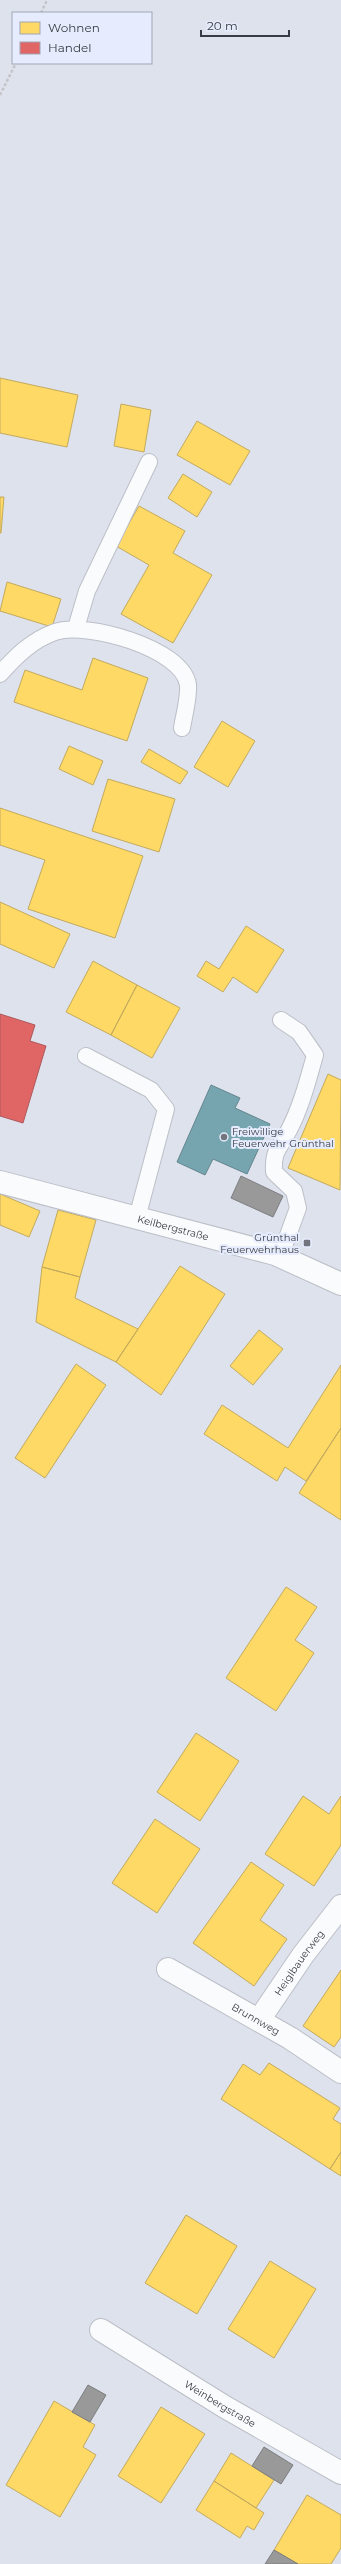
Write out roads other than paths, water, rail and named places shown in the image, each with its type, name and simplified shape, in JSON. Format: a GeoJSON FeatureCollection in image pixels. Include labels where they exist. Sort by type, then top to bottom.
{"type":"FeatureCollection","features":[{"type":"Feature","properties":{"kind":"street","name":"Keilbergstraße"},"geometry":{"type":"LineString","coordinates":[[0,1182],[280,1257],[341,1284]]}},
{"type":"Feature","properties":{"kind":"street","name":"Heiglbauerweg"},"geometry":{"type":"LineString","coordinates":[[259,2020],[303,1955],[341,1906]]}},
{"type":"Feature","properties":{"kind":"street","name":"Brunnweg"},"geometry":{"type":"LineString","coordinates":[[168,1969],[259,2020],[341,2072]]}},
{"type":"Feature","properties":{"kind":"street","name":"Weinbergstraße"},"geometry":{"type":"LineString","coordinates":[[101,2330],[225,2408],[341,2473]]}},
{"type":"Feature","properties":{"kind":"lane"},"geometry":{"type":"LineString","coordinates":[[76,628],[87,591],[149,462]]}},
{"type":"Feature","properties":{"kind":"lane"},"geometry":{"type":"LineString","coordinates":[[0,674],[24,648],[55,632],[76,628],[116,636],[158,652],[176,663],[188,684],[182,728]]}},
{"type":"Feature","properties":{"kind":"lane"},"geometry":{"type":"LineString","coordinates":[[280,1257],[298,1208],[294,1191],[274,1172],[274,1155],[289,1130],[308,1083],[315,1055],[299,1032],[281,1020]]}},
{"type":"Feature","properties":{"kind":"lane"},"geometry":{"type":"LineString","coordinates":[[86,1056],[151,1090],[166,1109],[137,1218]]}},
{"type":"Feature","properties":{"kind":"place","name":"Freiwillige Feuerwehr Grünthal"},"geometry":{"type":"Point","coordinates":[224,1137]}},
{"type":"Feature","properties":{"kind":"place","name":"Grünthal Feuerwehrhaus"},"geometry":{"type":"Point","coordinates":[307,1243]}}]}
